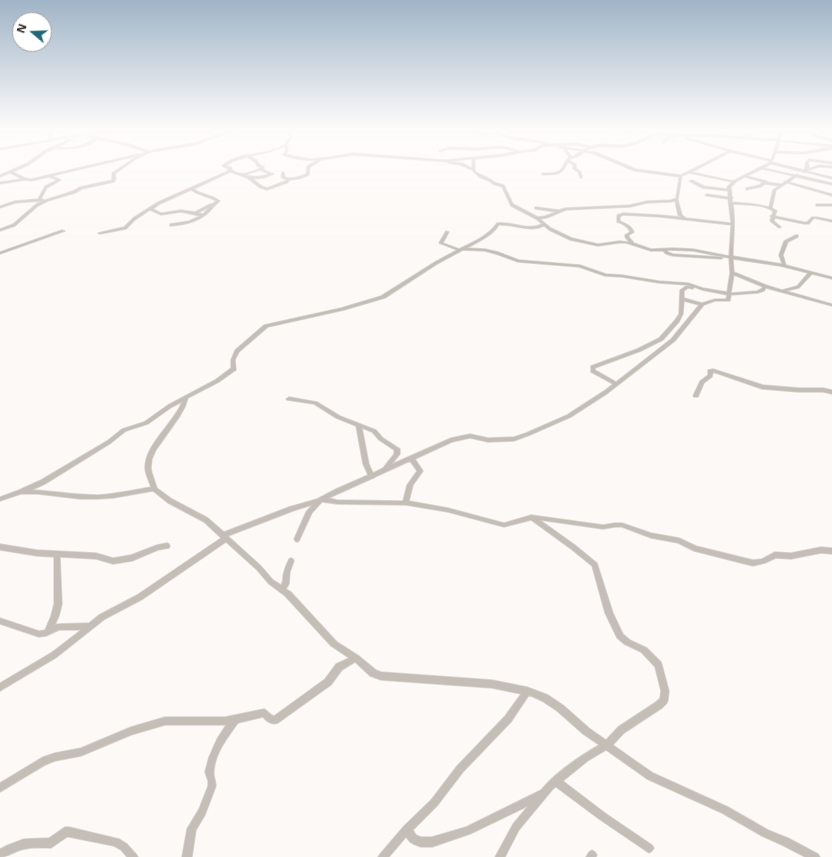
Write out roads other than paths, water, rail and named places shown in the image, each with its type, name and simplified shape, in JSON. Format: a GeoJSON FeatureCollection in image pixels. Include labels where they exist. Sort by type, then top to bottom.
{"type":"FeatureCollection","features":[{"type":"Feature","properties":{"kind":"street"},"geometry":{"type":"LineString","coordinates":[[0,176],[15,170]]}},
{"type":"Feature","properties":{"kind":"street"},"geometry":{"type":"LineString","coordinates":[[0,183],[50,176],[73,170]]}},
{"type":"Feature","properties":{"kind":"street"},"geometry":{"type":"LineString","coordinates":[[0,202],[39,202],[74,192],[80,188],[113,181],[114,174],[120,170]]}},
{"type":"Feature","properties":{"kind":"street"},"geometry":{"type":"LineString","coordinates":[[240,176],[259,170]]}},
{"type":"Feature","properties":{"kind":"street"},"geometry":{"type":"LineString","coordinates":[[245,177],[260,170]]}},
{"type":"Feature","properties":{"kind":"street"},"geometry":{"type":"LineString","coordinates":[[100,233],[125,228],[134,219],[167,199],[231,171],[240,176],[249,178],[264,177],[272,174],[264,170]]}},
{"type":"Feature","properties":{"kind":"street"},"geometry":{"type":"LineString","coordinates":[[249,178],[260,187],[267,189],[288,180],[308,174],[308,170]]}},
{"type":"Feature","properties":{"kind":"street"},"geometry":{"type":"LineString","coordinates":[[473,170],[480,176],[492,181],[493,183],[503,186],[512,205],[538,218],[543,225],[575,241],[598,245],[619,242],[632,243],[649,250],[664,249],[667,253],[673,255],[707,258],[729,257],[784,266],[832,278]]}},
{"type":"Feature","properties":{"kind":"street"},"geometry":{"type":"LineString","coordinates":[[543,174],[563,170]]}},
{"type":"Feature","properties":{"kind":"street"},"geometry":{"type":"LineString","coordinates":[[576,170],[581,177]]}},
{"type":"Feature","properties":{"kind":"street"},"geometry":{"type":"LineString","coordinates":[[635,170],[682,176],[710,177]]}},
{"type":"Feature","properties":{"kind":"street"},"geometry":{"type":"LineString","coordinates":[[686,219],[680,216],[676,200],[682,176],[693,170]]}},
{"type":"Feature","properties":{"kind":"street"},"geometry":{"type":"LineString","coordinates":[[681,299],[702,304],[715,300],[728,300],[728,291],[732,273],[729,257],[732,224],[729,186],[758,170]]}},
{"type":"Feature","properties":{"kind":"street"},"geometry":{"type":"LineString","coordinates":[[772,170],[798,175],[810,180]]}},
{"type":"Feature","properties":{"kind":"street"},"geometry":{"type":"LineString","coordinates":[[800,170],[831,178]]}},
{"type":"Feature","properties":{"kind":"street"},"geometry":{"type":"LineString","coordinates":[[770,208],[774,191],[785,182],[807,170]]}},
{"type":"Feature","properties":{"kind":"street"},"geometry":{"type":"LineString","coordinates":[[11,172],[26,180]]}},
{"type":"Feature","properties":{"kind":"street"},"geometry":{"type":"LineString","coordinates":[[689,172],[734,182]]}},
{"type":"Feature","properties":{"kind":"street"},"geometry":{"type":"LineString","coordinates":[[284,173],[284,177],[288,180]]}},
{"type":"Feature","properties":{"kind":"street"},"geometry":{"type":"LineString","coordinates":[[0,230],[14,225],[39,202],[46,187],[59,180],[50,176]]}},
{"type":"Feature","properties":{"kind":"street"},"geometry":{"type":"LineString","coordinates":[[745,176],[766,183],[781,185]]}},
{"type":"Feature","properties":{"kind":"street"},"geometry":{"type":"LineString","coordinates":[[792,178],[832,184]]}},
{"type":"Feature","properties":{"kind":"street"},"geometry":{"type":"LineString","coordinates":[[691,181],[702,187],[729,190]]}},
{"type":"Feature","properties":{"kind":"street"},"geometry":{"type":"LineString","coordinates":[[785,182],[832,195]]}},
{"type":"Feature","properties":{"kind":"street"},"geometry":{"type":"LineString","coordinates":[[747,190],[766,183]]}},
{"type":"Feature","properties":{"kind":"street"},"geometry":{"type":"LineString","coordinates":[[192,189],[201,196],[218,200],[217,202],[196,213]]}},
{"type":"Feature","properties":{"kind":"street"},"geometry":{"type":"LineString","coordinates":[[707,195],[731,198]]}},
{"type":"Feature","properties":{"kind":"street"},"geometry":{"type":"LineString","coordinates":[[538,218],[546,217],[565,209],[630,206],[647,202],[669,202],[676,200]]}},
{"type":"Feature","properties":{"kind":"street"},"geometry":{"type":"LineString","coordinates":[[0,207],[15,202]]}},
{"type":"Feature","properties":{"kind":"street"},"geometry":{"type":"LineString","coordinates":[[731,204],[770,208],[774,210],[772,223],[779,227]]}},
{"type":"Feature","properties":{"kind":"street"},"geometry":{"type":"LineString","coordinates":[[171,225],[188,222],[203,215],[209,210],[211,205]]}},
{"type":"Feature","properties":{"kind":"street"},"geometry":{"type":"LineString","coordinates":[[818,205],[832,206]]}},
{"type":"Feature","properties":{"kind":"street"},"geometry":{"type":"LineString","coordinates":[[536,208],[558,211]]}},
{"type":"Feature","properties":{"kind":"street"},"geometry":{"type":"LineString","coordinates":[[151,209],[161,214],[180,211],[203,215]]}},
{"type":"Feature","properties":{"kind":"street"},"geometry":{"type":"LineString","coordinates":[[632,243],[627,235],[632,232],[632,230],[618,222],[618,216],[626,214],[732,224]]}},
{"type":"Feature","properties":{"kind":"street"},"geometry":{"type":"LineString","coordinates":[[772,216],[804,223],[808,223],[815,218],[832,221]]}},
{"type":"Feature","properties":{"kind":"street"},"geometry":{"type":"LineString","coordinates":[[0,499],[21,492],[43,482],[109,442],[124,430],[146,423],[170,406],[230,373],[234,369],[233,360],[237,351],[266,326],[342,309],[383,297],[460,250],[486,236],[494,230],[498,224],[532,227],[543,225]]}},
{"type":"Feature","properties":{"kind":"street"},"geometry":{"type":"LineString","coordinates":[[535,232],[543,225]]}},
{"type":"Feature","properties":{"kind":"street"},"geometry":{"type":"LineString","coordinates":[[0,253],[63,231]]}},
{"type":"Feature","properties":{"kind":"street"},"geometry":{"type":"LineString","coordinates":[[447,232],[441,243],[460,250],[481,249],[497,253],[516,261],[580,266],[605,275],[688,284],[702,289]]}},
{"type":"Feature","properties":{"kind":"street"},"geometry":{"type":"LineString","coordinates":[[784,266],[781,255],[786,241],[797,236]]}},
{"type":"Feature","properties":{"kind":"street"},"geometry":{"type":"LineString","coordinates":[[732,273],[765,286],[832,305]]}},
{"type":"Feature","properties":{"kind":"street"},"geometry":{"type":"LineString","coordinates":[[616,384],[596,374],[592,367],[639,350],[661,339],[677,321],[681,314],[681,299],[684,288],[690,287],[729,294],[783,291],[798,287],[811,273]]}},
{"type":"Feature","properties":{"kind":"street"},"geometry":{"type":"LineString","coordinates":[[760,292],[765,286]]}},
{"type":"Feature","properties":{"kind":"street"},"geometry":{"type":"LineString","coordinates":[[0,687],[54,656],[102,616],[140,597],[225,536],[321,500],[446,442],[465,436],[488,440],[520,437],[577,411],[616,384],[673,340],[702,304]]}},
{"type":"Feature","properties":{"kind":"street"},"geometry":{"type":"LineString","coordinates":[[696,396],[699,386],[710,376],[710,371],[713,370],[762,387],[823,390],[832,392]]}},
{"type":"Feature","properties":{"kind":"street"},"geometry":{"type":"LineString","coordinates":[[186,398],[178,416],[158,443],[151,457],[148,468],[154,489],[170,501],[201,517],[225,536],[271,582],[282,589],[334,644],[356,658],[373,673],[381,676],[509,686],[536,694],[550,702],[586,731],[650,776],[725,810],[765,833],[786,841],[815,857]]}},
{"type":"Feature","properties":{"kind":"street"},"geometry":{"type":"LineString","coordinates":[[289,399],[315,403],[338,417],[374,431],[381,439],[396,449],[396,454],[384,471]]}},
{"type":"Feature","properties":{"kind":"street"},"geometry":{"type":"LineString","coordinates":[[359,426],[366,464],[372,477]]}},
{"type":"Feature","properties":{"kind":"street"},"geometry":{"type":"LineString","coordinates":[[406,503],[410,486],[420,471],[412,459]]}},
{"type":"Feature","properties":{"kind":"street"},"geometry":{"type":"LineString","coordinates":[[21,492],[41,492],[69,496],[99,497],[154,489]]}},
{"type":"Feature","properties":{"kind":"street"},"geometry":{"type":"LineString","coordinates":[[321,500],[338,502],[406,503],[448,510],[500,525],[507,525],[540,517],[603,528],[615,524],[622,525],[650,535],[679,541],[694,548],[753,563],[763,561],[775,555],[796,556],[824,549],[832,551]]}},
{"type":"Feature","properties":{"kind":"street"},"geometry":{"type":"LineString","coordinates":[[297,538],[309,512],[321,500]]}},
{"type":"Feature","properties":{"kind":"street"},"geometry":{"type":"LineString","coordinates":[[500,857],[516,827],[543,794],[556,781],[586,757],[606,745],[622,730],[664,700],[665,691],[660,670],[644,650],[627,642],[620,636],[609,613],[595,565],[573,547],[531,518]]}},
{"type":"Feature","properties":{"kind":"street"},"geometry":{"type":"LineString","coordinates":[[0,547],[37,553],[96,556],[108,560],[119,561],[167,546]]}},
{"type":"Feature","properties":{"kind":"street"},"geometry":{"type":"LineString","coordinates":[[49,630],[58,604],[57,554]]}},
{"type":"Feature","properties":{"kind":"street"},"geometry":{"type":"LineString","coordinates":[[282,589],[286,584],[286,572],[292,561]]}},
{"type":"Feature","properties":{"kind":"street"},"geometry":{"type":"LineString","coordinates":[[0,621],[39,634],[46,633],[49,630],[58,627],[89,626]]}},
{"type":"Feature","properties":{"kind":"street"},"geometry":{"type":"LineString","coordinates":[[0,788],[43,761],[81,752],[131,731],[165,721],[226,721],[264,713],[272,720],[277,718],[302,698],[328,682],[339,667],[356,658]]}},
{"type":"Feature","properties":{"kind":"street"},"geometry":{"type":"LineString","coordinates":[[383,857],[407,829],[434,803],[460,769],[508,718],[527,691]]}},
{"type":"Feature","properties":{"kind":"street"},"geometry":{"type":"LineString","coordinates":[[187,857],[192,829],[202,812],[212,786],[209,772],[213,756],[235,719]]}},
{"type":"Feature","properties":{"kind":"street"},"geometry":{"type":"LineString","coordinates":[[556,781],[602,816],[649,848]]}},
{"type":"Feature","properties":{"kind":"street"},"geometry":{"type":"LineString","coordinates":[[407,829],[413,839],[421,842],[432,842],[467,831],[543,794]]}},
{"type":"Feature","properties":{"kind":"street"},"geometry":{"type":"LineString","coordinates":[[0,855],[12,848],[24,844],[51,843],[65,832],[69,832],[116,842],[124,847],[133,857]]}}]}
